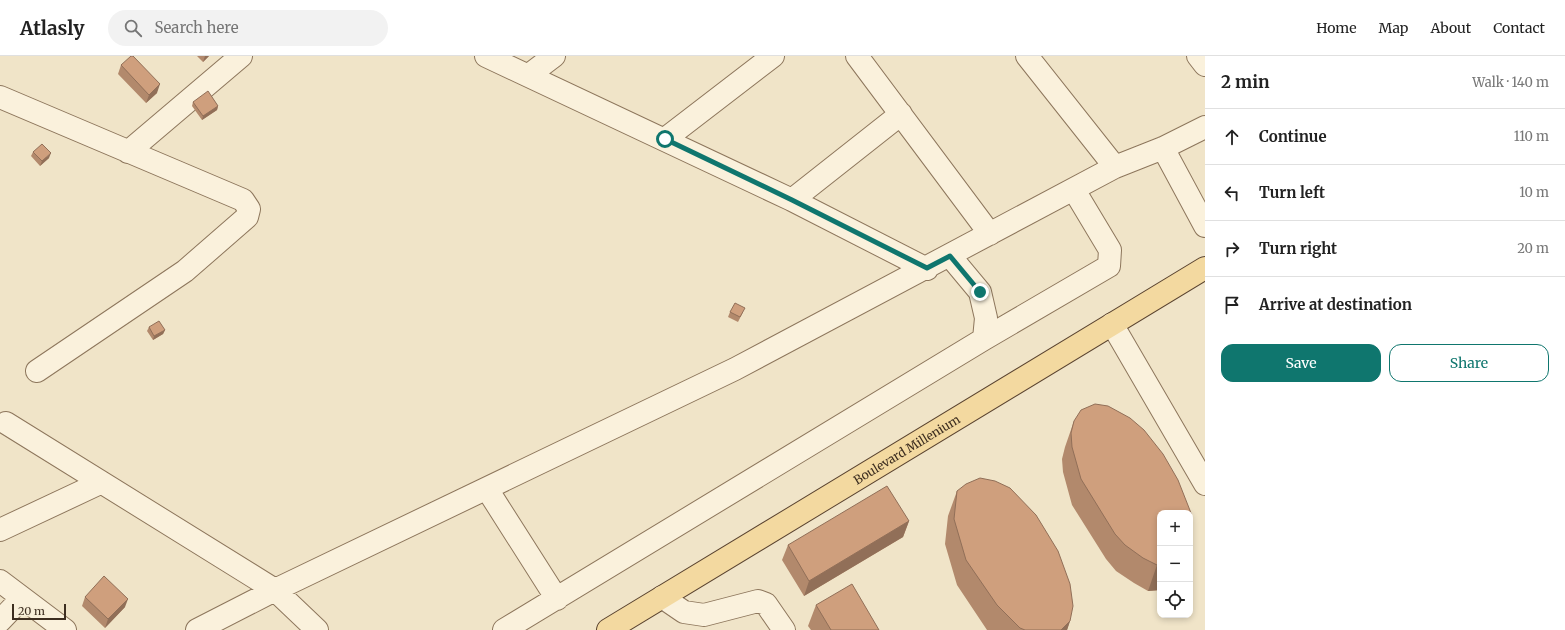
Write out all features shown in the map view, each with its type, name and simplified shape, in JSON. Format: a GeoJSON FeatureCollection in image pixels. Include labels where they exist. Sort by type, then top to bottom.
{"type":"FeatureCollection","features":[{"type":"Feature","properties":{"kind":"main road","name":"Boulevard Millenium"},"geometry":{"type":"LineString","coordinates":[[608,630],[1205,268]]}},
{"type":"Feature","properties":{"kind":"street"},"geometry":{"type":"LineString","coordinates":[[128,152],[241,56]]}},
{"type":"Feature","properties":{"kind":"street"},"geometry":{"type":"LineString","coordinates":[[486,56],[792,200],[927,268]]}},
{"type":"Feature","properties":{"kind":"street"},"geometry":{"type":"LineString","coordinates":[[529,75],[554,56]]}},
{"type":"Feature","properties":{"kind":"street"},"geometry":{"type":"LineString","coordinates":[[665,139],[773,56]]}},
{"type":"Feature","properties":{"kind":"street"},"geometry":{"type":"LineString","coordinates":[[857,56],[990,234]]}},
{"type":"Feature","properties":{"kind":"street"},"geometry":{"type":"LineString","coordinates":[[1027,56],[1115,167]]}},
{"type":"Feature","properties":{"kind":"street"},"geometry":{"type":"LineString","coordinates":[[1198,56],[1205,65]]}},
{"type":"Feature","properties":{"kind":"street"},"geometry":{"type":"LineString","coordinates":[[0,97],[243,200],[249,209],[247,217],[185,271],[37,371]]}},
{"type":"Feature","properties":{"kind":"street"},"geometry":{"type":"LineString","coordinates":[[792,200],[901,114]]}},
{"type":"Feature","properties":{"kind":"street"},"geometry":{"type":"LineString","coordinates":[[197,630],[275,590],[736,369],[1115,167],[1163,148],[1205,127]]}},
{"type":"Feature","properties":{"kind":"street"},"geometry":{"type":"LineString","coordinates":[[1163,148],[1205,226]]}},
{"type":"Feature","properties":{"kind":"street"},"geometry":{"type":"LineString","coordinates":[[504,630],[557,600],[984,339],[1109,266],[1110,250],[1074,190]]}},
{"type":"Feature","properties":{"kind":"street"},"geometry":{"type":"LineString","coordinates":[[950,256],[980,292],[986,318],[984,339]]}},
{"type":"Feature","properties":{"kind":"street"},"geometry":{"type":"LineString","coordinates":[[1112,324],[1205,484]]}},
{"type":"Feature","properties":{"kind":"street"},"geometry":{"type":"LineString","coordinates":[[6,423],[275,590],[317,630]]}},
{"type":"Feature","properties":{"kind":"street"},"geometry":{"type":"LineString","coordinates":[[0,530],[100,482]]}},
{"type":"Feature","properties":{"kind":"street"},"geometry":{"type":"LineString","coordinates":[[487,489],[557,600]]}},
{"type":"Feature","properties":{"kind":"street"},"geometry":{"type":"LineString","coordinates":[[0,581],[65,630]]}},
{"type":"Feature","properties":{"kind":"street"},"geometry":{"type":"LineString","coordinates":[[662,597],[684,612],[704,615],[758,601],[766,604],[784,630]]}},
{"type":"Feature","properties":{"kind":"street"},"geometry":{"type":"LineString","coordinates":[[0,621],[22,598]]}},
{"type":"Feature","properties":{"kind":"building"},"geometry":{"type":"Polygon","coordinates":[[[133,56],[160,84],[149,95],[121,65],[133,56]]]}},
{"type":"Feature","properties":{"kind":"building"},"geometry":{"type":"Polygon","coordinates":[[[208,91],[218,106],[203,116],[193,102],[208,91]]]}},
{"type":"Feature","properties":{"kind":"building"},"geometry":{"type":"Polygon","coordinates":[[[42,144],[51,153],[42,161],[33,152],[42,144]]]}},
{"type":"Feature","properties":{"kind":"building"},"geometry":{"type":"Polygon","coordinates":[[[735,303],[745,308],[740,317],[730,312],[735,303]]]}},
{"type":"Feature","properties":{"kind":"building"},"geometry":{"type":"Polygon","coordinates":[[[159,321],[165,330],[154,336],[149,327],[159,321]]]}},
{"type":"Feature","properties":{"kind":"building"},"geometry":{"type":"Polygon","coordinates":[[[1095,404],[1108,406],[1130,418],[1144,430],[1163,454],[1178,480],[1190,510],[1157,510],[1157,565],[1143,558],[1125,545],[1115,534],[1081,479],[1072,447],[1071,433],[1074,421],[1081,410],[1095,404]]]}},
{"type":"Feature","properties":{"kind":"building"},"geometry":{"type":"Polygon","coordinates":[[[980,478],[995,481],[1010,488],[1036,515],[1058,551],[1070,584],[1073,606],[1070,621],[1061,630],[1025,630],[1020,628],[997,605],[966,560],[954,519],[957,491],[966,484],[980,478]]]}},
{"type":"Feature","properties":{"kind":"building"},"geometry":{"type":"Polygon","coordinates":[[[887,486],[909,521],[809,581],[788,545],[887,486]]]}},
{"type":"Feature","properties":{"kind":"building"},"geometry":{"type":"Polygon","coordinates":[[[104,576],[128,599],[108,619],[85,597],[104,576]]]}},
{"type":"Feature","properties":{"kind":"building"},"geometry":{"type":"Polygon","coordinates":[[[852,584],[879,630],[831,630],[816,605],[852,584]]]}},
{"type":"Feature","properties":{"kind":"route"},"geometry":{"type":"LineString","coordinates":[[665,139],[792,200],[927,268],[950,256],[980,292]]}}]}
